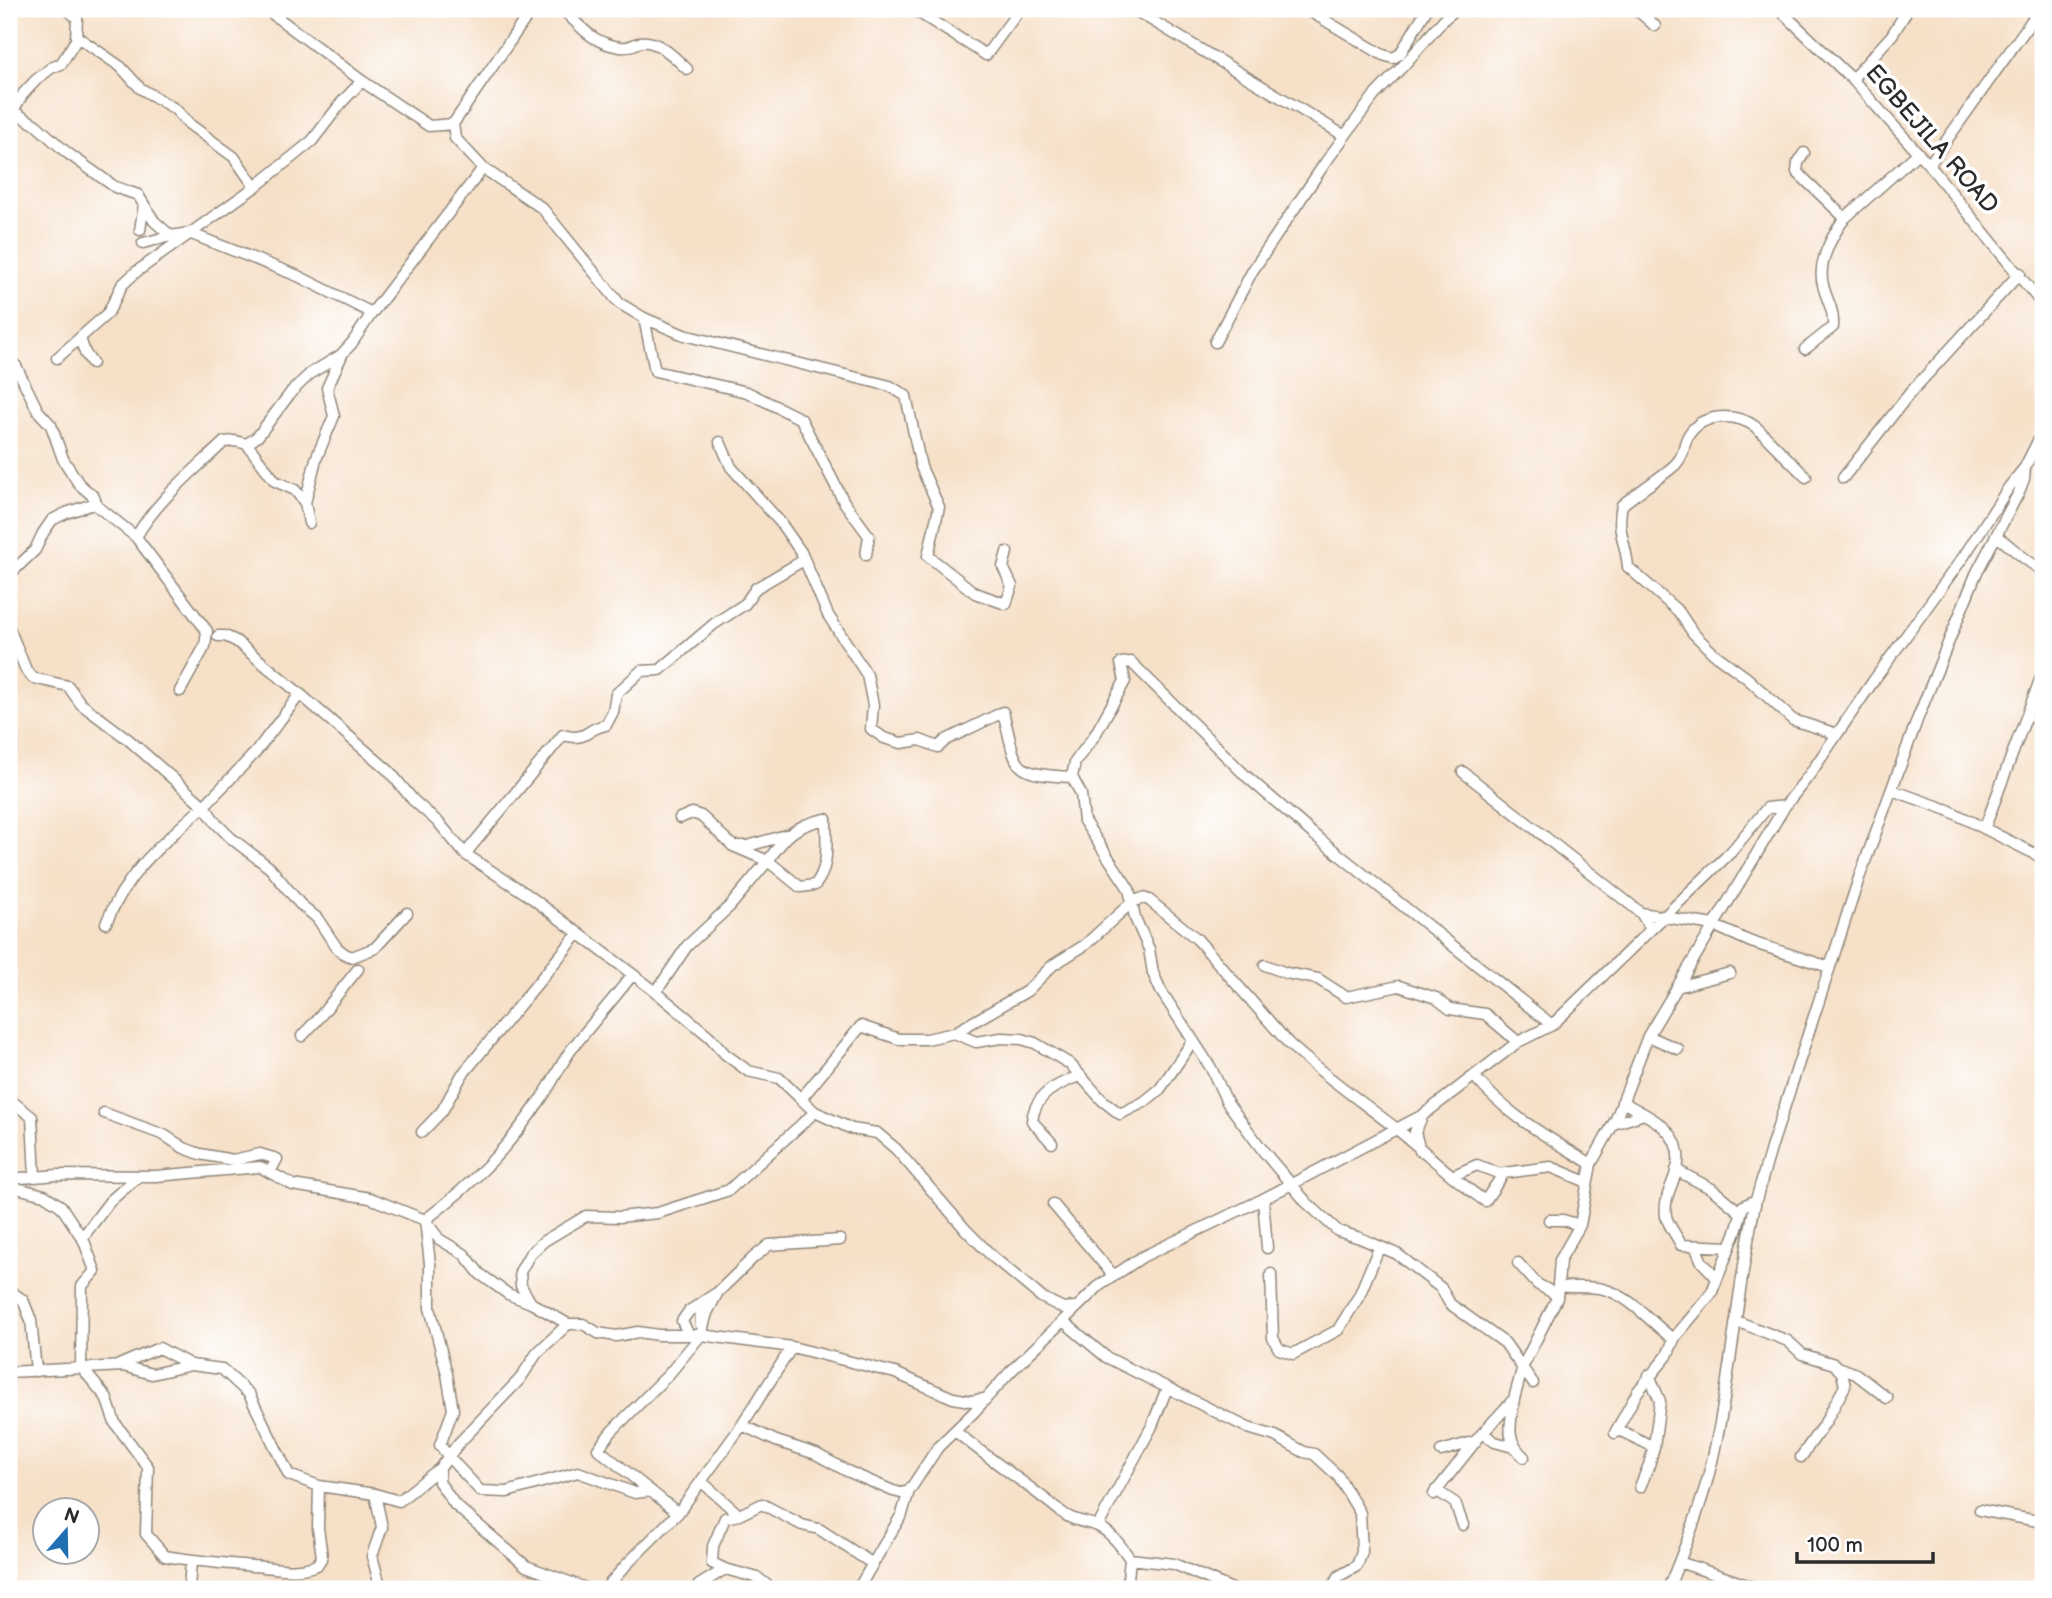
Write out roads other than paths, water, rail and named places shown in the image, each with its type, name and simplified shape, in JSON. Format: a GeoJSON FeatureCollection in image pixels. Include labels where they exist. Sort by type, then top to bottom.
{"type":"FeatureCollection","features":[{"type":"Feature","properties":{"kind":"street"},"geometry":{"type":"LineString","coordinates":[[67,9],[77,18]]}},
{"type":"Feature","properties":{"kind":"street"},"geometry":{"type":"LineString","coordinates":[[86,9],[77,18],[76,40],[61,64],[36,80],[23,94],[11,114],[36,125],[66,152],[116,187],[138,194],[154,221],[171,236]]}},
{"type":"Feature","properties":{"kind":"street"},"geometry":{"type":"LineString","coordinates":[[266,9],[362,81],[429,126],[453,124]]}},
{"type":"Feature","properties":{"kind":"street"},"geometry":{"type":"LineString","coordinates":[[532,9],[453,124],[455,138],[483,167],[542,208],[620,303],[644,318],[684,335],[890,386],[906,396],[921,467],[939,507],[928,556],[975,593],[1006,604],[1012,586],[1003,567],[1007,552]]}},
{"type":"Feature","properties":{"kind":"street"},"geometry":{"type":"LineString","coordinates":[[562,9],[583,32],[592,37],[630,48],[641,42],[650,42],[687,69]]}},
{"type":"Feature","properties":{"kind":"street"},"geometry":{"type":"LineString","coordinates":[[913,9],[986,55],[1020,9]]}},
{"type":"Feature","properties":{"kind":"street"},"geometry":{"type":"LineString","coordinates":[[1133,9],[1345,136]]}},
{"type":"Feature","properties":{"kind":"street"},"geometry":{"type":"LineString","coordinates":[[1308,9],[1383,55],[1393,58],[1400,54],[1427,9]]}},
{"type":"Feature","properties":{"kind":"street"},"geometry":{"type":"LineString","coordinates":[[1215,342],[1253,270],[1374,96],[1398,73],[1446,17],[1457,9]]}},
{"type":"Feature","properties":{"kind":"street"},"geometry":{"type":"LineString","coordinates":[[1636,9],[1654,26]]}},
{"type":"Feature","properties":{"kind":"street","name":"EGBEJILA ROAD"},"geometry":{"type":"LineString","coordinates":[[1779,9],[1852,79],[1929,165],[2020,273],[2043,305]]}},
{"type":"Feature","properties":{"kind":"street"},"geometry":{"type":"LineString","coordinates":[[1929,165],[2039,9]]}},
{"type":"Feature","properties":{"kind":"street"},"geometry":{"type":"LineString","coordinates":[[1852,79],[1892,35],[1905,14]]}},
{"type":"Feature","properties":{"kind":"street"},"geometry":{"type":"LineString","coordinates":[[76,36],[121,67],[140,88],[175,109],[188,124],[234,157],[255,187]]}},
{"type":"Feature","properties":{"kind":"street"},"geometry":{"type":"LineString","coordinates":[[57,358],[108,313],[122,285],[129,279],[255,187],[312,141],[362,81]]}},
{"type":"Feature","properties":{"kind":"street"},"geometry":{"type":"LineString","coordinates":[[1804,153],[1798,163],[1797,172],[1845,218]]}},
{"type":"Feature","properties":{"kind":"street"},"geometry":{"type":"LineString","coordinates":[[1805,349],[1833,327],[1834,313],[1821,274],[1835,232],[1845,218],[1918,153]]}},
{"type":"Feature","properties":{"kind":"street"},"geometry":{"type":"LineString","coordinates":[[309,523],[305,503],[316,459],[334,416],[327,388],[343,353],[483,167]]}},
{"type":"Feature","properties":{"kind":"street"},"geometry":{"type":"LineString","coordinates":[[140,230],[144,205]]}},
{"type":"Feature","properties":{"kind":"street"},"geometry":{"type":"LineString","coordinates":[[143,243],[189,233],[298,276],[372,313]]}},
{"type":"Feature","properties":{"kind":"street"},"geometry":{"type":"LineString","coordinates":[[1843,478],[1941,358],[1976,319],[1996,303],[2020,273]]}},
{"type":"Feature","properties":{"kind":"street"},"geometry":{"type":"LineString","coordinates":[[644,318],[655,371],[747,392],[801,419],[844,502],[869,536],[866,555]]}},
{"type":"Feature","properties":{"kind":"street"},"geometry":{"type":"LineString","coordinates":[[80,338],[92,363]]}},
{"type":"Feature","properties":{"kind":"street"},"geometry":{"type":"LineString","coordinates":[[247,444],[258,436],[292,391],[311,373],[343,353]]}},
{"type":"Feature","properties":{"kind":"street"},"geometry":{"type":"LineString","coordinates":[[9,361],[16,366],[38,411],[51,425],[63,459],[79,484],[94,496],[96,503],[136,537],[207,631],[236,641],[300,694],[389,771],[465,854],[528,895],[656,992],[748,1071],[779,1078],[815,1112],[852,1129],[877,1133],[896,1149],[993,1257],[1041,1297],[1063,1308],[1074,1307]]}},
{"type":"Feature","properties":{"kind":"street"},"geometry":{"type":"LineString","coordinates":[[1806,477],[1747,421],[1732,416],[1702,421],[1686,439],[1685,454],[1622,505],[1618,521],[1627,548],[1628,567],[1679,612],[1693,633],[1713,653],[1747,678],[1793,720],[1837,734]]}},
{"type":"Feature","properties":{"kind":"street"},"geometry":{"type":"LineString","coordinates":[[1513,1447],[1510,1434],[1514,1399],[1523,1366],[1552,1310],[1560,1260],[1580,1225],[1591,1164],[1613,1124],[1647,1036],[1785,806],[2025,467],[2043,431]]}},
{"type":"Feature","properties":{"kind":"street"},"geometry":{"type":"LineString","coordinates":[[136,537],[162,502],[224,442],[247,444],[268,474],[275,481],[295,491],[305,503]]}},
{"type":"Feature","properties":{"kind":"street"},"geometry":{"type":"LineString","coordinates":[[720,442],[731,467],[780,522],[804,560],[828,615],[867,675],[873,705],[871,729],[884,738],[901,743],[920,740],[939,747],[946,740],[1003,712],[1014,759],[1021,769],[1042,776],[1072,778]]}},
{"type":"Feature","properties":{"kind":"street"},"geometry":{"type":"LineString","coordinates":[[1668,1589],[1699,1512],[1716,1442],[1756,1200],[1829,967],[1892,790],[1976,574],[2019,492],[2025,467]]}},
{"type":"Feature","properties":{"kind":"street"},"geometry":{"type":"LineString","coordinates":[[9,575],[35,551],[52,520],[96,503]]}},
{"type":"Feature","properties":{"kind":"street"},"geometry":{"type":"LineString","coordinates":[[1996,536],[2024,560],[2043,570]]}},
{"type":"Feature","properties":{"kind":"street"},"geometry":{"type":"LineString","coordinates":[[465,854],[563,735],[576,739],[589,734],[598,726],[606,725],[613,712],[616,694],[641,671],[660,670],[714,624],[745,604],[756,588],[804,560]]}},
{"type":"Feature","properties":{"kind":"street"},"geometry":{"type":"LineString","coordinates":[[9,628],[26,670],[33,678],[68,686],[82,704],[129,740],[204,806],[231,838],[270,869],[300,904],[317,918],[337,948],[348,956],[358,969]]}},
{"type":"Feature","properties":{"kind":"street"},"geometry":{"type":"LineString","coordinates":[[180,691],[205,646],[207,631]]}},
{"type":"Feature","properties":{"kind":"street"},"geometry":{"type":"LineString","coordinates":[[205,646],[218,636]]}},
{"type":"Feature","properties":{"kind":"street"},"geometry":{"type":"LineString","coordinates":[[1533,1383],[1499,1337],[1450,1304],[1441,1287],[1397,1254],[1338,1231],[1307,1203],[1227,1102],[1211,1069],[1192,1042],[1153,973],[1152,959],[1135,918],[1129,889],[1084,821],[1081,794],[1072,778],[1075,762],[1095,735],[1125,681],[1121,663],[1131,662],[1245,775],[1312,833],[1552,1025]]}},
{"type":"Feature","properties":{"kind":"street"},"geometry":{"type":"LineString","coordinates":[[1985,827],[2043,672]]}},
{"type":"Feature","properties":{"kind":"street"},"geometry":{"type":"LineString","coordinates":[[106,923],[130,877],[255,753],[300,694]]}},
{"type":"Feature","properties":{"kind":"street"},"geometry":{"type":"LineString","coordinates":[[1463,772],[1641,913],[1651,929]]}},
{"type":"Feature","properties":{"kind":"street"},"geometry":{"type":"LineString","coordinates":[[1892,790],[1948,810],[2043,858]]}},
{"type":"Feature","properties":{"kind":"street"},"geometry":{"type":"LineString","coordinates":[[858,1589],[902,1514],[909,1491],[938,1447],[1074,1307],[1113,1275],[1142,1257],[1293,1184],[1423,1115],[1518,1042],[1552,1025],[1731,852],[1767,808],[1785,806]]}},
{"type":"Feature","properties":{"kind":"street"},"geometry":{"type":"LineString","coordinates":[[680,818],[692,813],[701,816],[733,846],[768,860],[800,887],[815,885],[823,875],[826,859],[826,819],[786,835],[748,846],[733,846]]}},
{"type":"Feature","properties":{"kind":"street"},"geometry":{"type":"LineString","coordinates":[[656,992],[687,946],[730,906],[786,835]]}},
{"type":"Feature","properties":{"kind":"street"},"geometry":{"type":"LineString","coordinates":[[801,1099],[861,1026],[899,1039],[927,1040],[954,1033],[1027,991],[1053,965],[1085,945],[1132,902],[1143,898],[1184,927],[1239,985],[1289,1044],[1452,1176],[1485,1201],[1503,1175]]}},
{"type":"Feature","properties":{"kind":"street"},"geometry":{"type":"LineString","coordinates":[[348,956],[375,948],[407,913]]}},
{"type":"Feature","properties":{"kind":"street"},"geometry":{"type":"LineString","coordinates":[[1641,913],[1713,925],[1751,942],[1829,967]]}},
{"type":"Feature","properties":{"kind":"street"},"geometry":{"type":"LineString","coordinates":[[422,1132],[442,1111],[462,1075],[578,934]]}},
{"type":"Feature","properties":{"kind":"street"},"geometry":{"type":"LineString","coordinates":[[302,1036],[358,969],[370,950]]}},
{"type":"Feature","properties":{"kind":"street"},"geometry":{"type":"LineString","coordinates":[[1265,965],[1286,973],[1318,979],[1346,997],[1399,986],[1436,998],[1450,1009],[1485,1014],[1518,1042]]}},
{"type":"Feature","properties":{"kind":"street"},"geometry":{"type":"LineString","coordinates":[[1677,987],[1730,973]]}},
{"type":"Feature","properties":{"kind":"street"},"geometry":{"type":"LineString","coordinates":[[425,1220],[489,1167],[536,1105],[573,1047],[632,975]]}},
{"type":"Feature","properties":{"kind":"street"},"geometry":{"type":"LineString","coordinates":[[954,1033],[976,1042],[1001,1038],[1029,1040],[1059,1055],[1101,1100],[1120,1114],[1160,1089],[1192,1042]]}},
{"type":"Feature","properties":{"kind":"street"},"geometry":{"type":"LineString","coordinates":[[1647,1036],[1678,1049]]}},
{"type":"Feature","properties":{"kind":"street"},"geometry":{"type":"LineString","coordinates":[[1052,1143],[1032,1121],[1034,1108],[1042,1095],[1079,1076]]}},
{"type":"Feature","properties":{"kind":"street"},"geometry":{"type":"LineString","coordinates":[[1475,1077],[1516,1117],[1591,1164]]}},
{"type":"Feature","properties":{"kind":"street"},"geometry":{"type":"LineString","coordinates":[[9,1099],[32,1117],[34,1177]]}},
{"type":"Feature","properties":{"kind":"street"},"geometry":{"type":"LineString","coordinates":[[1622,1102],[1662,1124],[1676,1143],[1678,1163],[1667,1194],[1666,1218],[1681,1245],[1730,1247]]}},
{"type":"Feature","properties":{"kind":"street"},"geometry":{"type":"LineString","coordinates":[[531,1303],[521,1286],[520,1272],[530,1254],[544,1241],[586,1216],[620,1217],[658,1213],[729,1190],[815,1112]]}},
{"type":"Feature","properties":{"kind":"street"},"geometry":{"type":"LineString","coordinates":[[104,1113],[163,1135],[184,1148],[201,1154],[233,1160],[260,1154],[276,1159],[270,1172]]}},
{"type":"Feature","properties":{"kind":"street"},"geometry":{"type":"LineString","coordinates":[[1613,1124],[1644,1114]]}},
{"type":"Feature","properties":{"kind":"street"},"geometry":{"type":"LineString","coordinates":[[1420,1151],[1415,1132],[1423,1115]]}},
{"type":"Feature","properties":{"kind":"street"},"geometry":{"type":"LineString","coordinates":[[1452,1176],[1477,1164],[1503,1175],[1551,1167],[1587,1182]]}},
{"type":"Feature","properties":{"kind":"street"},"geometry":{"type":"LineString","coordinates":[[9,1179],[139,1176],[251,1167],[270,1172],[293,1185],[370,1198],[425,1220],[439,1239],[464,1254],[480,1274],[508,1294],[531,1303],[568,1324],[583,1324],[598,1333],[616,1336],[638,1332],[695,1335],[792,1347],[895,1373],[953,1398],[971,1401],[984,1399]]}},
{"type":"Feature","properties":{"kind":"street"},"geometry":{"type":"LineString","coordinates":[[1676,1170],[1712,1189],[1741,1213]]}},
{"type":"Feature","properties":{"kind":"street"},"geometry":{"type":"LineString","coordinates":[[82,1238],[110,1201],[139,1176]]}},
{"type":"Feature","properties":{"kind":"street"},"geometry":{"type":"LineString","coordinates":[[9,1186],[44,1195],[61,1206],[82,1238],[95,1271],[82,1286],[81,1367],[106,1397],[115,1423],[148,1467],[146,1534],[165,1556],[299,1572],[317,1566],[322,1557],[318,1528],[319,1486]]}},
{"type":"Feature","properties":{"kind":"street"},"geometry":{"type":"LineString","coordinates":[[1263,1199],[1267,1248]]}},
{"type":"Feature","properties":{"kind":"street"},"geometry":{"type":"LineString","coordinates":[[1654,1447],[1616,1431],[1637,1391],[1667,1356],[1675,1337],[1711,1294],[1743,1206],[1756,1200]]}},
{"type":"Feature","properties":{"kind":"street"},"geometry":{"type":"LineString","coordinates":[[1053,1204],[1113,1275]]}},
{"type":"Feature","properties":{"kind":"street"},"geometry":{"type":"LineString","coordinates":[[425,1220],[430,1264],[430,1308],[453,1410],[440,1445],[448,1458],[463,1470],[480,1491],[507,1492],[578,1472],[635,1493],[651,1491]]}},
{"type":"Feature","properties":{"kind":"street"},"geometry":{"type":"LineString","coordinates":[[1549,1220],[1563,1220],[1580,1225]]}},
{"type":"Feature","properties":{"kind":"street"},"geometry":{"type":"LineString","coordinates":[[695,1335],[684,1327],[682,1321],[689,1311],[718,1292],[769,1245],[840,1240]]}},
{"type":"Feature","properties":{"kind":"street"},"geometry":{"type":"LineString","coordinates":[[1695,1246],[1702,1262],[1717,1278]]}},
{"type":"Feature","properties":{"kind":"street"},"geometry":{"type":"LineString","coordinates":[[1271,1274],[1273,1338],[1279,1349],[1293,1354],[1338,1330],[1359,1296],[1379,1248]]}},
{"type":"Feature","properties":{"kind":"street"},"geometry":{"type":"LineString","coordinates":[[1518,1263],[1537,1284],[1557,1291],[1603,1289],[1641,1310],[1665,1333],[1675,1337]]}},
{"type":"Feature","properties":{"kind":"street"},"geometry":{"type":"LineString","coordinates":[[9,1290],[23,1300],[31,1320],[36,1371]]}},
{"type":"Feature","properties":{"kind":"street"},"geometry":{"type":"LineString","coordinates":[[678,1513],[598,1449],[612,1431],[669,1374],[695,1335],[718,1292]]}},
{"type":"Feature","properties":{"kind":"street"},"geometry":{"type":"LineString","coordinates":[[695,1335],[700,1304]]}},
{"type":"Feature","properties":{"kind":"street"},"geometry":{"type":"LineString","coordinates":[[1063,1321],[1106,1357],[1248,1428],[1275,1436],[1298,1449],[1314,1454],[1338,1476],[1360,1513],[1362,1552],[1357,1566],[1339,1576],[1332,1589]]}},
{"type":"Feature","properties":{"kind":"street"},"geometry":{"type":"LineString","coordinates":[[1736,1321],[1788,1341],[1802,1354],[1834,1364],[1842,1373],[1845,1386],[1826,1421],[1801,1457]]}},
{"type":"Feature","properties":{"kind":"street"},"geometry":{"type":"LineString","coordinates":[[9,1372],[117,1366],[152,1374],[191,1365],[222,1369],[249,1394],[289,1475],[319,1486],[375,1494],[399,1501],[440,1468],[458,1444],[520,1379],[537,1353],[568,1324]]}},
{"type":"Feature","properties":{"kind":"street"},"geometry":{"type":"LineString","coordinates":[[605,1589],[678,1513],[702,1482],[792,1347]]}},
{"type":"Feature","properties":{"kind":"street"},"geometry":{"type":"LineString","coordinates":[[117,1366],[159,1348],[191,1365]]}},
{"type":"Feature","properties":{"kind":"street"},"geometry":{"type":"LineString","coordinates":[[1837,1367],[1856,1374],[1887,1398]]}},
{"type":"Feature","properties":{"kind":"street"},"geometry":{"type":"LineString","coordinates":[[1640,1487],[1654,1447],[1660,1401],[1649,1376]]}},
{"type":"Feature","properties":{"kind":"street"},"geometry":{"type":"LineString","coordinates":[[1098,1526],[1152,1426],[1167,1388]]}},
{"type":"Feature","properties":{"kind":"street"},"geometry":{"type":"LineString","coordinates":[[1463,1525],[1455,1503],[1435,1492],[1514,1399]]}},
{"type":"Feature","properties":{"kind":"street"},"geometry":{"type":"LineString","coordinates":[[742,1425],[776,1441],[816,1454],[846,1471],[893,1491],[909,1491]]}},
{"type":"Feature","properties":{"kind":"street"},"geometry":{"type":"LineString","coordinates":[[955,1431],[1060,1511],[1079,1522],[1098,1526],[1119,1543],[1130,1559],[1127,1589]]}},
{"type":"Feature","properties":{"kind":"street"},"geometry":{"type":"LineString","coordinates":[[1441,1451],[1479,1437],[1513,1447],[1524,1457]]}},
{"type":"Feature","properties":{"kind":"street"},"geometry":{"type":"LineString","coordinates":[[440,1468],[439,1482],[454,1505],[527,1566],[588,1589]]}},
{"type":"Feature","properties":{"kind":"street"},"geometry":{"type":"LineString","coordinates":[[702,1482],[739,1514]]}},
{"type":"Feature","properties":{"kind":"street"},"geometry":{"type":"LineString","coordinates":[[375,1494],[382,1527],[372,1556],[379,1582],[377,1589]]}},
{"type":"Feature","properties":{"kind":"street"},"geometry":{"type":"LineString","coordinates":[[772,1589],[758,1578],[712,1563],[713,1546],[725,1518],[762,1504],[802,1525],[818,1529],[873,1564]]}},
{"type":"Feature","properties":{"kind":"street"},"geometry":{"type":"LineString","coordinates":[[1980,1510],[2043,1522]]}},
{"type":"Feature","properties":{"kind":"street"},"geometry":{"type":"LineString","coordinates":[[1130,1559],[1174,1564],[1232,1589]]}},
{"type":"Feature","properties":{"kind":"street"},"geometry":{"type":"LineString","coordinates":[[189,1589],[191,1561]]}},
{"type":"Feature","properties":{"kind":"street"},"geometry":{"type":"LineString","coordinates":[[1679,1562],[1759,1589]]}},
{"type":"Feature","properties":{"kind":"street"},"geometry":{"type":"LineString","coordinates":[[696,1589],[725,1569]]}}]}
